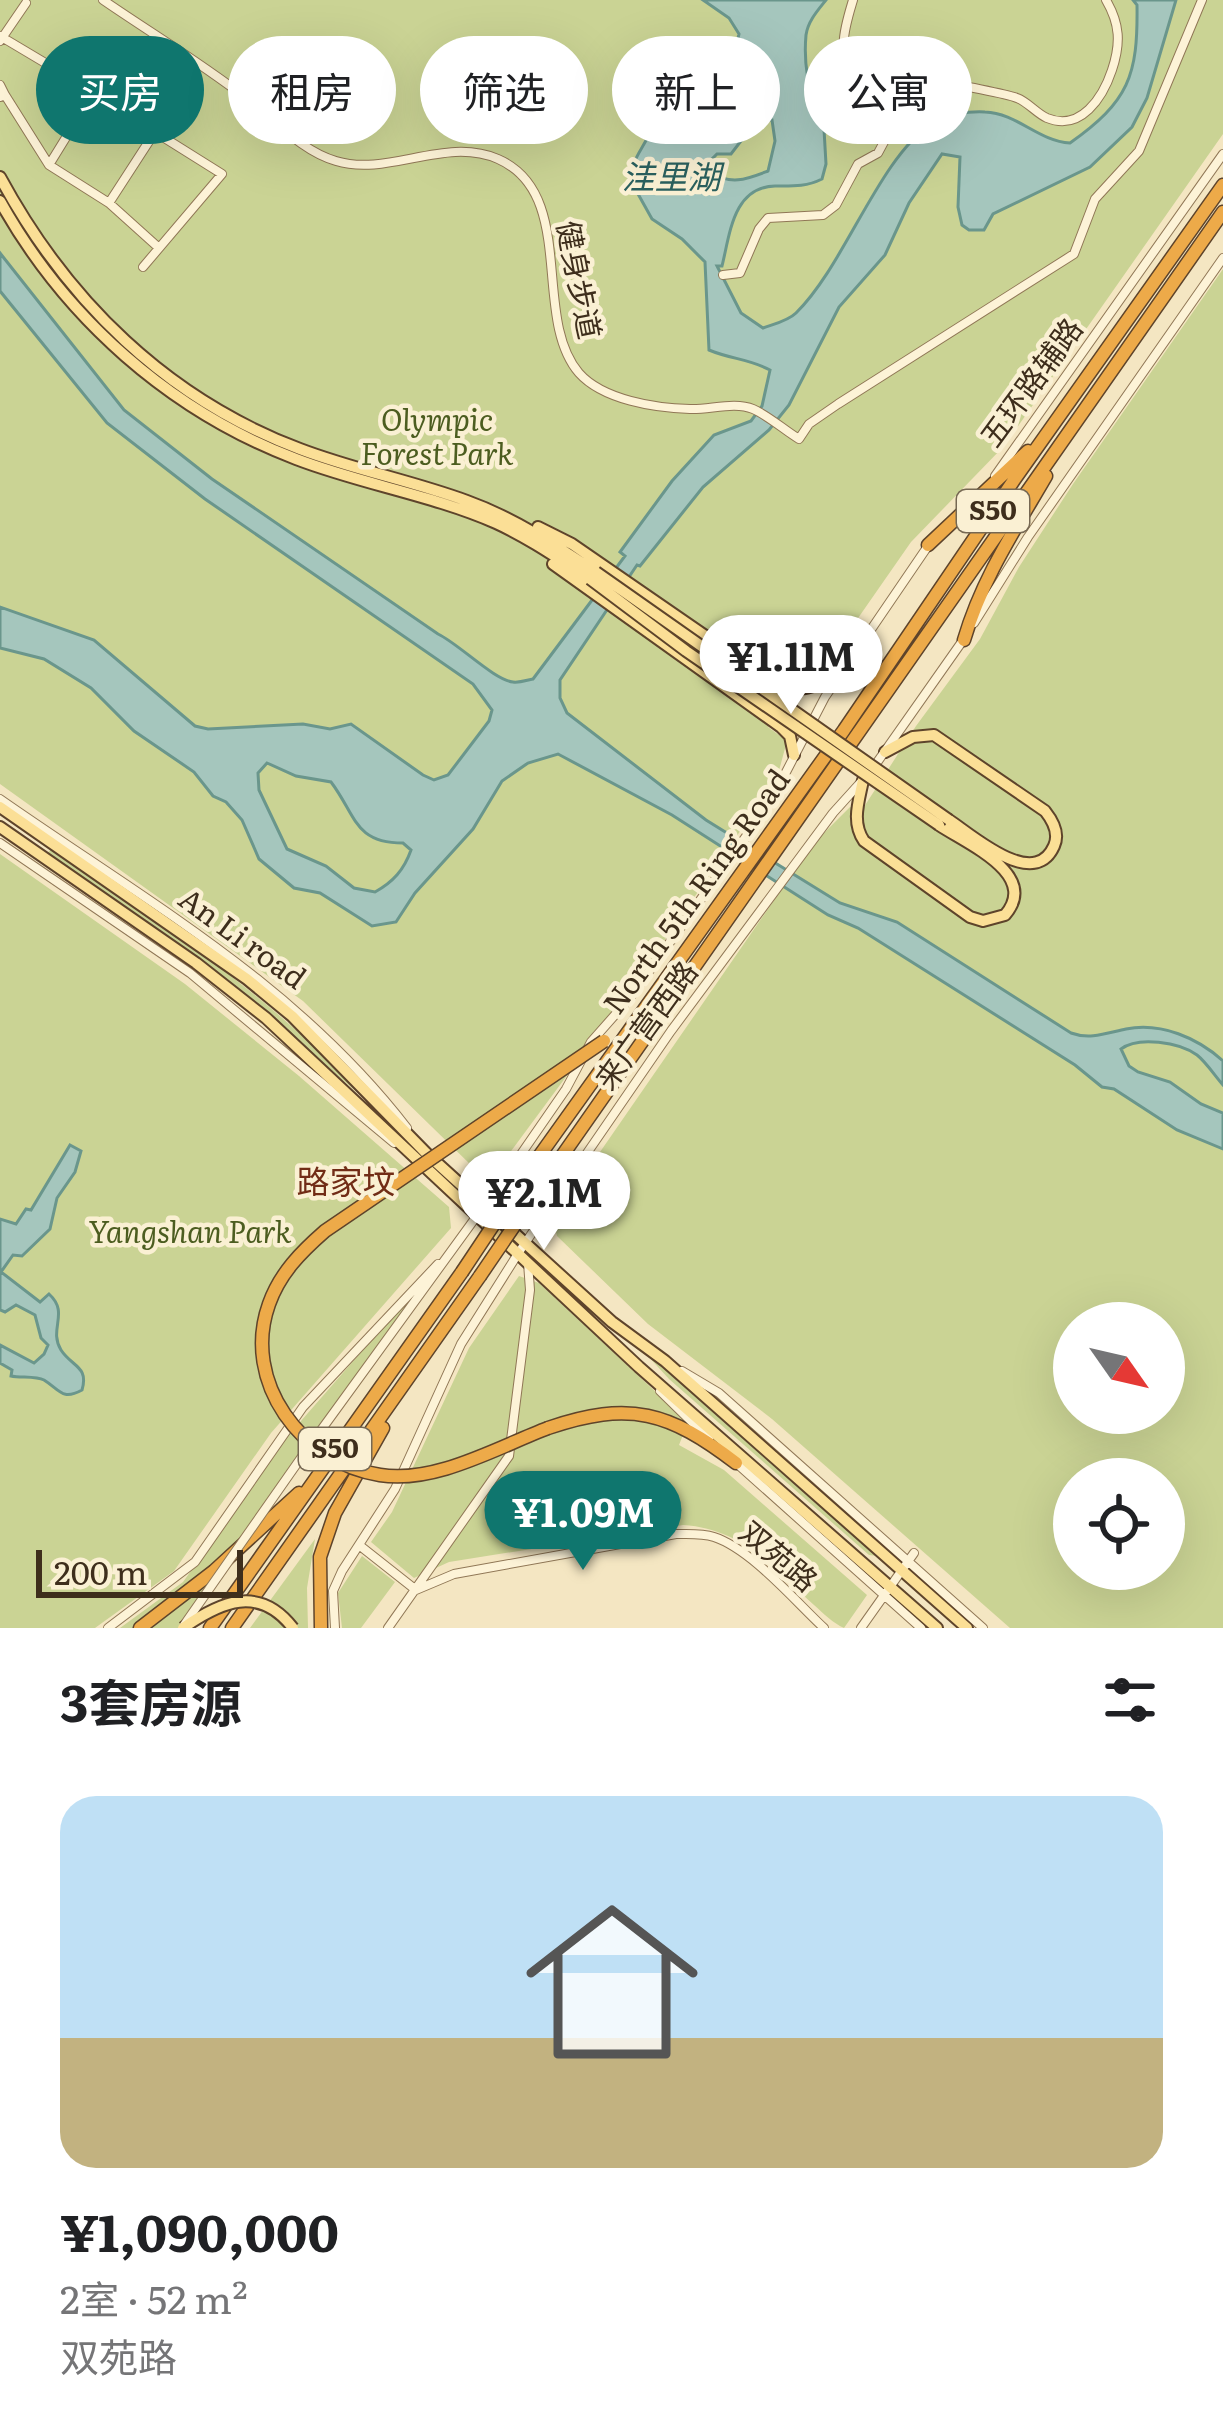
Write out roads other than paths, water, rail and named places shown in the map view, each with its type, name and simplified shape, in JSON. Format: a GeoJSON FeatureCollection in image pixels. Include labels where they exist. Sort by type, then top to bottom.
{"type":"FeatureCollection","features":[{"type":"Feature","properties":{"kind":"highway","name":"North 5th Ring Road"},"geometry":{"type":"LineString","coordinates":[[232,1628],[418,1368],[747,889],[844,730],[1223,185]]}},
{"type":"Feature","properties":{"kind":"highway","name":"North 5th Ring Road"},"geometry":{"type":"LineString","coordinates":[[210,1628],[650,997],[734,881],[771,843],[1223,212]]}},
{"type":"Feature","properties":{"kind":"highway"},"geometry":{"type":"LineString","coordinates":[[964,640],[975,602],[997,556],[1092,399]]}},
{"type":"Feature","properties":{"kind":"highway"},"geometry":{"type":"LineString","coordinates":[[928,545],[1050,429]]}},
{"type":"Feature","properties":{"kind":"highway"},"geometry":{"type":"LineString","coordinates":[[650,997],[604,1041],[325,1231],[297,1255],[268,1306],[262,1336],[266,1370],[288,1421],[326,1456],[382,1476],[433,1471],[588,1414],[645,1415],[697,1433],[736,1463]]}},
{"type":"Feature","properties":{"kind":"highway"},"geometry":{"type":"LineString","coordinates":[[321,1628],[320,1558],[335,1513],[418,1368]]}},
{"type":"Feature","properties":{"kind":"highway"},"geometry":{"type":"LineString","coordinates":[[140,1628],[316,1477]]}},
{"type":"Feature","properties":{"kind":"main road"},"geometry":{"type":"LineString","coordinates":[[0,178],[59,272],[140,356],[181,387],[222,413],[298,449],[465,500],[596,576],[1005,869],[1015,897],[1005,915],[983,921],[970,917],[864,841],[857,830],[856,813],[863,780]]}},
{"type":"Feature","properties":{"kind":"main road"},"geometry":{"type":"LineString","coordinates":[[0,201],[50,279],[134,365],[174,396],[216,422],[295,459],[498,519]]}},
{"type":"Feature","properties":{"kind":"main road"},"geometry":{"type":"LineString","coordinates":[[596,576],[632,584],[783,684],[800,690],[817,686],[848,661]]}},
{"type":"Feature","properties":{"kind":"main road"},"geometry":{"type":"LineString","coordinates":[[596,576],[613,604],[790,736],[794,755]]}},
{"type":"Feature","properties":{"kind":"main road"},"geometry":{"type":"LineString","coordinates":[[756,711],[767,708],[783,684]]}},
{"type":"Feature","properties":{"kind":"main road"},"geometry":{"type":"LineString","coordinates":[[885,752],[913,736],[934,735],[1045,812],[1057,839],[1046,857],[1028,865],[1013,862],[944,822]]}},
{"type":"Feature","properties":{"kind":"main road","name":"An Li road"},"geometry":{"type":"LineString","coordinates":[[0,803],[247,980],[333,1054],[423,1156]]}},
{"type":"Feature","properties":{"kind":"main road","name":"An Li road"},"geometry":{"type":"LineString","coordinates":[[0,827],[196,963],[266,1018],[482,1209],[638,1367],[887,1591],[937,1628]]}},
{"type":"Feature","properties":{"kind":"main road","name":"An Li road"},"geometry":{"type":"LineString","coordinates":[[524,1251],[908,1562],[968,1628]]}},
{"type":"Feature","properties":{"kind":"main road"},"geometry":{"type":"LineString","coordinates":[[182,1628],[221,1604],[243,1601],[274,1610],[293,1628]]}},
{"type":"Feature","properties":{"kind":"street","name":"健身步道"},"geometry":{"type":"LineString","coordinates":[[103,0],[245,97],[302,144],[337,162],[380,163],[463,151],[498,159],[522,176],[550,234],[554,298],[566,354],[581,376],[643,403],[753,409],[799,440],[809,424],[1074,254],[1095,199],[1139,152],[1202,0]]}},
{"type":"Feature","properties":{"kind":"street"},"geometry":{"type":"LineString","coordinates":[[845,36],[853,0]]}},
{"type":"Feature","properties":{"kind":"street"},"geometry":{"type":"LineString","coordinates":[[972,89],[1021,99],[1052,121],[1073,121],[1091,109],[1113,68],[1120,36],[1106,0]]}},
{"type":"Feature","properties":{"kind":"street"},"geometry":{"type":"LineString","coordinates":[[26,3],[1,38],[94,92],[49,165]]}},
{"type":"Feature","properties":{"kind":"street"},"geometry":{"type":"LineString","coordinates":[[0,85],[49,165],[109,203],[159,248]]}},
{"type":"Feature","properties":{"kind":"street"},"geometry":{"type":"LineString","coordinates":[[109,203],[155,132],[222,173],[143,267]]}},
{"type":"Feature","properties":{"kind":"street"},"geometry":{"type":"LineString","coordinates":[[724,275],[740,273],[758,229],[768,218],[823,214],[836,205],[858,164],[878,153],[883,144]]}},
{"type":"Feature","properties":{"kind":"street","name":"五环路辅路"},"geometry":{"type":"LineString","coordinates":[[460,1241],[566,1089],[592,1042],[629,999],[770,803],[848,661],[928,545],[993,478],[1223,154]]}},
{"type":"Feature","properties":{"kind":"street","name":"来广营西路"},"geometry":{"type":"LineString","coordinates":[[335,1628],[333,1591],[394,1489],[461,1345],[549,1208],[671,1031],[885,752],[1223,257]]}},
{"type":"Feature","properties":{"kind":"street","name":"An Li road"},"geometry":{"type":"LineString","coordinates":[[0,843],[190,974],[263,1031],[374,1130],[423,1156]]}},
{"type":"Feature","properties":{"kind":"street"},"geometry":{"type":"LineString","coordinates":[[508,1173],[549,1208]]}},
{"type":"Feature","properties":{"kind":"street"},"geometry":{"type":"LineString","coordinates":[[182,1628],[460,1241]]}},
{"type":"Feature","properties":{"kind":"street"},"geometry":{"type":"LineString","coordinates":[[108,1628],[195,1562],[303,1407],[460,1241]]}},
{"type":"Feature","properties":{"kind":"street"},"geometry":{"type":"LineString","coordinates":[[388,1628],[509,1456],[530,1290],[524,1251]]}},
{"type":"Feature","properties":{"kind":"street","name":"An Li road"},"geometry":{"type":"LineString","coordinates":[[638,1367],[736,1463],[887,1591],[921,1628]]}},
{"type":"Feature","properties":{"kind":"street","name":"双苑路"},"geometry":{"type":"LineString","coordinates":[[416,1590],[454,1574],[698,1534],[718,1538],[743,1554],[824,1628]]}},
{"type":"Feature","properties":{"kind":"street"},"geometry":{"type":"LineString","coordinates":[[358,1545],[416,1590]]}},
{"type":"Feature","properties":{"kind":"street"},"geometry":{"type":"LineString","coordinates":[[861,1628],[908,1562]]}},
{"type":"Feature","properties":{"kind":"street","name":"An Li road"},"geometry":{"type":"LineString","coordinates":[[908,1562],[983,1628]]}},
{"type":"Feature","properties":{"kind":"water","name":"洼里湖"},"geometry":{"type":"Polygon","coordinates":[[[703,0],[826,0],[804,36],[804,144],[825,144],[822,179],[761,188],[750,194],[736,214],[722,266],[717,266],[741,313],[763,328],[793,316],[814,293],[909,144],[972,144],[972,112],[979,112],[997,114],[1070,143],[1106,114],[1126,85],[1135,51],[1137,5],[1133,0],[1176,0],[1147,98],[1132,127],[1090,167],[993,214],[984,230],[969,230],[962,225],[958,207],[960,157],[942,154],[909,203],[885,255],[839,307],[789,405],[769,430],[703,487],[637,565],[560,680],[560,698],[567,713],[706,820],[840,903],[897,922],[1071,1033],[1092,1036],[1152,1028],[1202,1045],[1223,1061],[1223,1085],[1189,1050],[1159,1042],[1121,1049],[1129,1066],[1138,1072],[1170,1082],[1223,1113],[1223,1149],[1177,1130],[1114,1089],[1102,1087],[1075,1065],[858,928],[828,915],[672,815],[558,754],[528,763],[502,781],[473,829],[415,893],[396,922],[372,926],[320,893],[294,888],[259,859],[242,820],[226,802],[213,796],[194,772],[134,731],[91,688],[44,659],[0,648],[0,607],[94,640],[195,726],[303,724],[330,729],[351,724],[423,775],[434,780],[448,775],[489,721],[492,710],[473,684],[205,499],[107,423],[0,291],[0,253],[124,410],[212,479],[496,675],[513,682],[533,679],[625,556],[620,552],[672,481],[714,435],[751,421],[762,406],[770,370],[709,350],[705,262],[652,219],[628,176],[644,144],[739,144],[731,154],[712,159],[711,172],[732,180],[768,171],[774,144],[780,144],[780,36],[739,34],[729,18],[703,0]],[[267,763],[258,773],[259,790],[287,849],[326,866],[354,888],[375,892],[397,875],[411,850],[403,843],[365,832],[331,782],[296,776],[267,763]]]}},
{"type":"Feature","properties":{"kind":"water"},"geometry":{"type":"Polygon","coordinates":[[[70,1145],[81,1151],[75,1172],[57,1198],[50,1229],[22,1256],[13,1255],[1,1272],[40,1302],[49,1294],[55,1301],[58,1342],[83,1376],[82,1390],[70,1394],[41,1379],[11,1376],[12,1370],[0,1363],[0,1345],[34,1363],[48,1345],[41,1338],[35,1315],[16,1305],[0,1310],[0,1219],[16,1224],[26,1209],[31,1210],[70,1145]]]}},
{"type":"Feature","properties":{"kind":"district","name":"路家坟"},"geometry":{"type":"Point","coordinates":[346,1182]}},
{"type":"Feature","properties":{"kind":"park label","name":"Olympic Forest Park"},"geometry":{"type":"Point","coordinates":[437,438]}},
{"type":"Feature","properties":{"kind":"park label","name":"Yangshan Park"},"geometry":{"type":"Point","coordinates":[190,1233]}}]}
